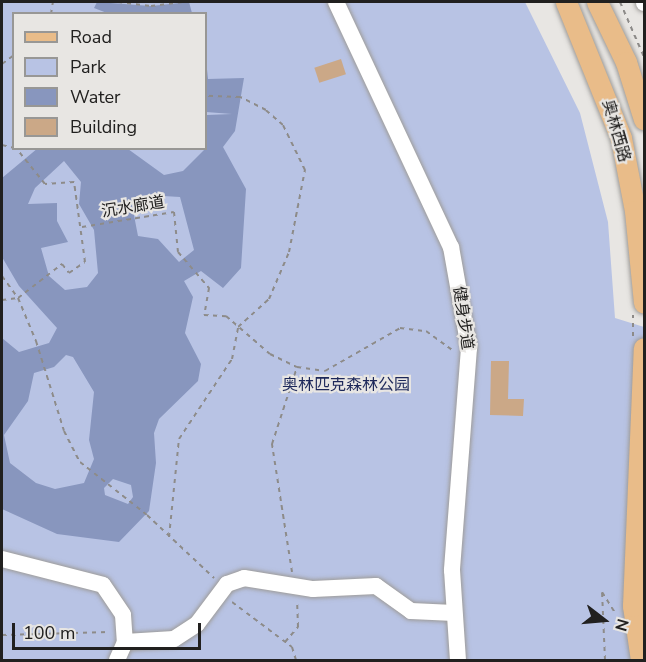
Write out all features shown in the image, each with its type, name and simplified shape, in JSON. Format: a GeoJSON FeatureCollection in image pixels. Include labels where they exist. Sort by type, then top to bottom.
{"type":"FeatureCollection","features":[{"type":"Feature","properties":{"kind":"main road","name":"奥林西路"},"geometry":{"type":"LineString","coordinates":[[566,2],[621,138],[635,211],[639,305]]}},
{"type":"Feature","properties":{"kind":"main road","name":"奥林西路"},"geometry":{"type":"LineString","coordinates":[[597,2],[626,62],[645,118]]}},
{"type":"Feature","properties":{"kind":"main road"},"geometry":{"type":"LineString","coordinates":[[639,345],[633,606],[641,660]]}},
{"type":"Feature","properties":{"kind":"street","name":"健身步道"},"geometry":{"type":"LineString","coordinates":[[336,2],[451,247],[469,348],[452,570],[458,660]]}},
{"type":"Feature","properties":{"kind":"street"},"geometry":{"type":"LineString","coordinates":[[2,559],[104,585],[123,615],[125,636],[117,660]]}},
{"type":"Feature","properties":{"kind":"street"},"geometry":{"type":"LineString","coordinates":[[125,636],[174,639],[198,624],[227,584],[244,578],[376,586],[411,611],[454,613]]}},
{"type":"Feature","properties":{"kind":"path"},"geometry":{"type":"LineString","coordinates":[[118,2],[151,6],[185,2]]}},
{"type":"Feature","properties":{"kind":"path"},"geometry":{"type":"LineString","coordinates":[[620,2],[645,57]]}},
{"type":"Feature","properties":{"kind":"path"},"geometry":{"type":"LineString","coordinates":[[169,537],[179,439],[232,359],[238,327],[269,299],[289,252],[305,170],[283,125],[240,98],[207,96]]}},
{"type":"Feature","properties":{"kind":"path","name":"沉水廊道"},"geometry":{"type":"LineString","coordinates":[[18,150],[25,154],[45,184],[74,182],[85,262],[69,273],[62,264],[18,298]]}},
{"type":"Feature","properties":{"kind":"path","name":"沉水廊道"},"geometry":{"type":"LineString","coordinates":[[82,227],[174,212],[178,252],[209,288],[204,315],[226,316],[270,354],[297,367]]}},
{"type":"Feature","properties":{"kind":"path"},"geometry":{"type":"LineString","coordinates":[[2,276],[18,298],[36,341],[64,431],[80,462],[147,515],[205,574],[227,584]]}},
{"type":"Feature","properties":{"kind":"path"},"geometry":{"type":"LineString","coordinates":[[2,300],[18,298]]}},
{"type":"Feature","properties":{"kind":"path"},"geometry":{"type":"LineString","coordinates":[[639,305],[639,345]]}},
{"type":"Feature","properties":{"kind":"path"},"geometry":{"type":"LineString","coordinates":[[285,642],[298,627],[295,582],[272,444],[297,367],[325,371],[400,328],[426,331],[455,352],[468,369]]}},
{"type":"Feature","properties":{"kind":"path"},"geometry":{"type":"LineString","coordinates":[[605,660],[602,592],[621,622],[621,613]]}},
{"type":"Feature","properties":{"kind":"path"},"geometry":{"type":"LineString","coordinates":[[239,606],[285,642],[296,660]]}},
{"type":"Feature","properties":{"kind":"path"},"geometry":{"type":"LineString","coordinates":[[2,635],[125,636]]}},
{"type":"Feature","properties":{"kind":"green space","name":"奥林匹克森林公园"},"geometry":{"type":"Polygon","coordinates":[[[2,2],[525,2],[580,113],[608,222],[615,318],[644,327],[644,660],[2,660],[2,2]]]}},
{"type":"Feature","properties":{"kind":"water"},"geometry":{"type":"Polygon","coordinates":[[[97,2],[151,6],[189,2],[192,12],[104,12],[94,8],[97,2]]]}},
{"type":"Feature","properties":{"kind":"water"},"geometry":{"type":"Polygon","coordinates":[[[207,70],[208,79],[244,78],[235,131],[223,147],[246,189],[241,268],[223,288],[201,271],[184,281],[193,297],[185,333],[201,364],[198,381],[159,419],[154,433],[156,463],[149,511],[119,542],[57,534],[2,509],[2,338],[19,352],[49,343],[57,328],[19,286],[2,257],[2,178],[36,150],[129,150],[164,175],[183,171],[204,150],[207,150],[207,115],[232,114],[207,112],[207,70]],[[64,161],[35,188],[28,204],[57,203],[57,221],[68,242],[41,248],[49,276],[65,290],[87,287],[98,273],[94,230],[79,204],[81,182],[64,161]],[[148,195],[132,205],[138,236],[158,239],[179,262],[194,250],[180,197],[148,195]],[[66,355],[54,367],[34,373],[28,401],[4,435],[10,463],[36,483],[55,489],[84,483],[94,459],[89,440],[94,392],[73,357],[66,355]],[[113,479],[104,488],[105,495],[128,504],[133,497],[131,485],[113,479]]]}},
{"type":"Feature","properties":{"kind":"building"},"geometry":{"type":"Polygon","coordinates":[[[341,59],[346,74],[319,83],[314,68],[341,59]]]}},
{"type":"Feature","properties":{"kind":"building"},"geometry":{"type":"Polygon","coordinates":[[[491,361],[509,361],[508,399],[524,399],[523,416],[490,415],[491,361]]]}}]}
